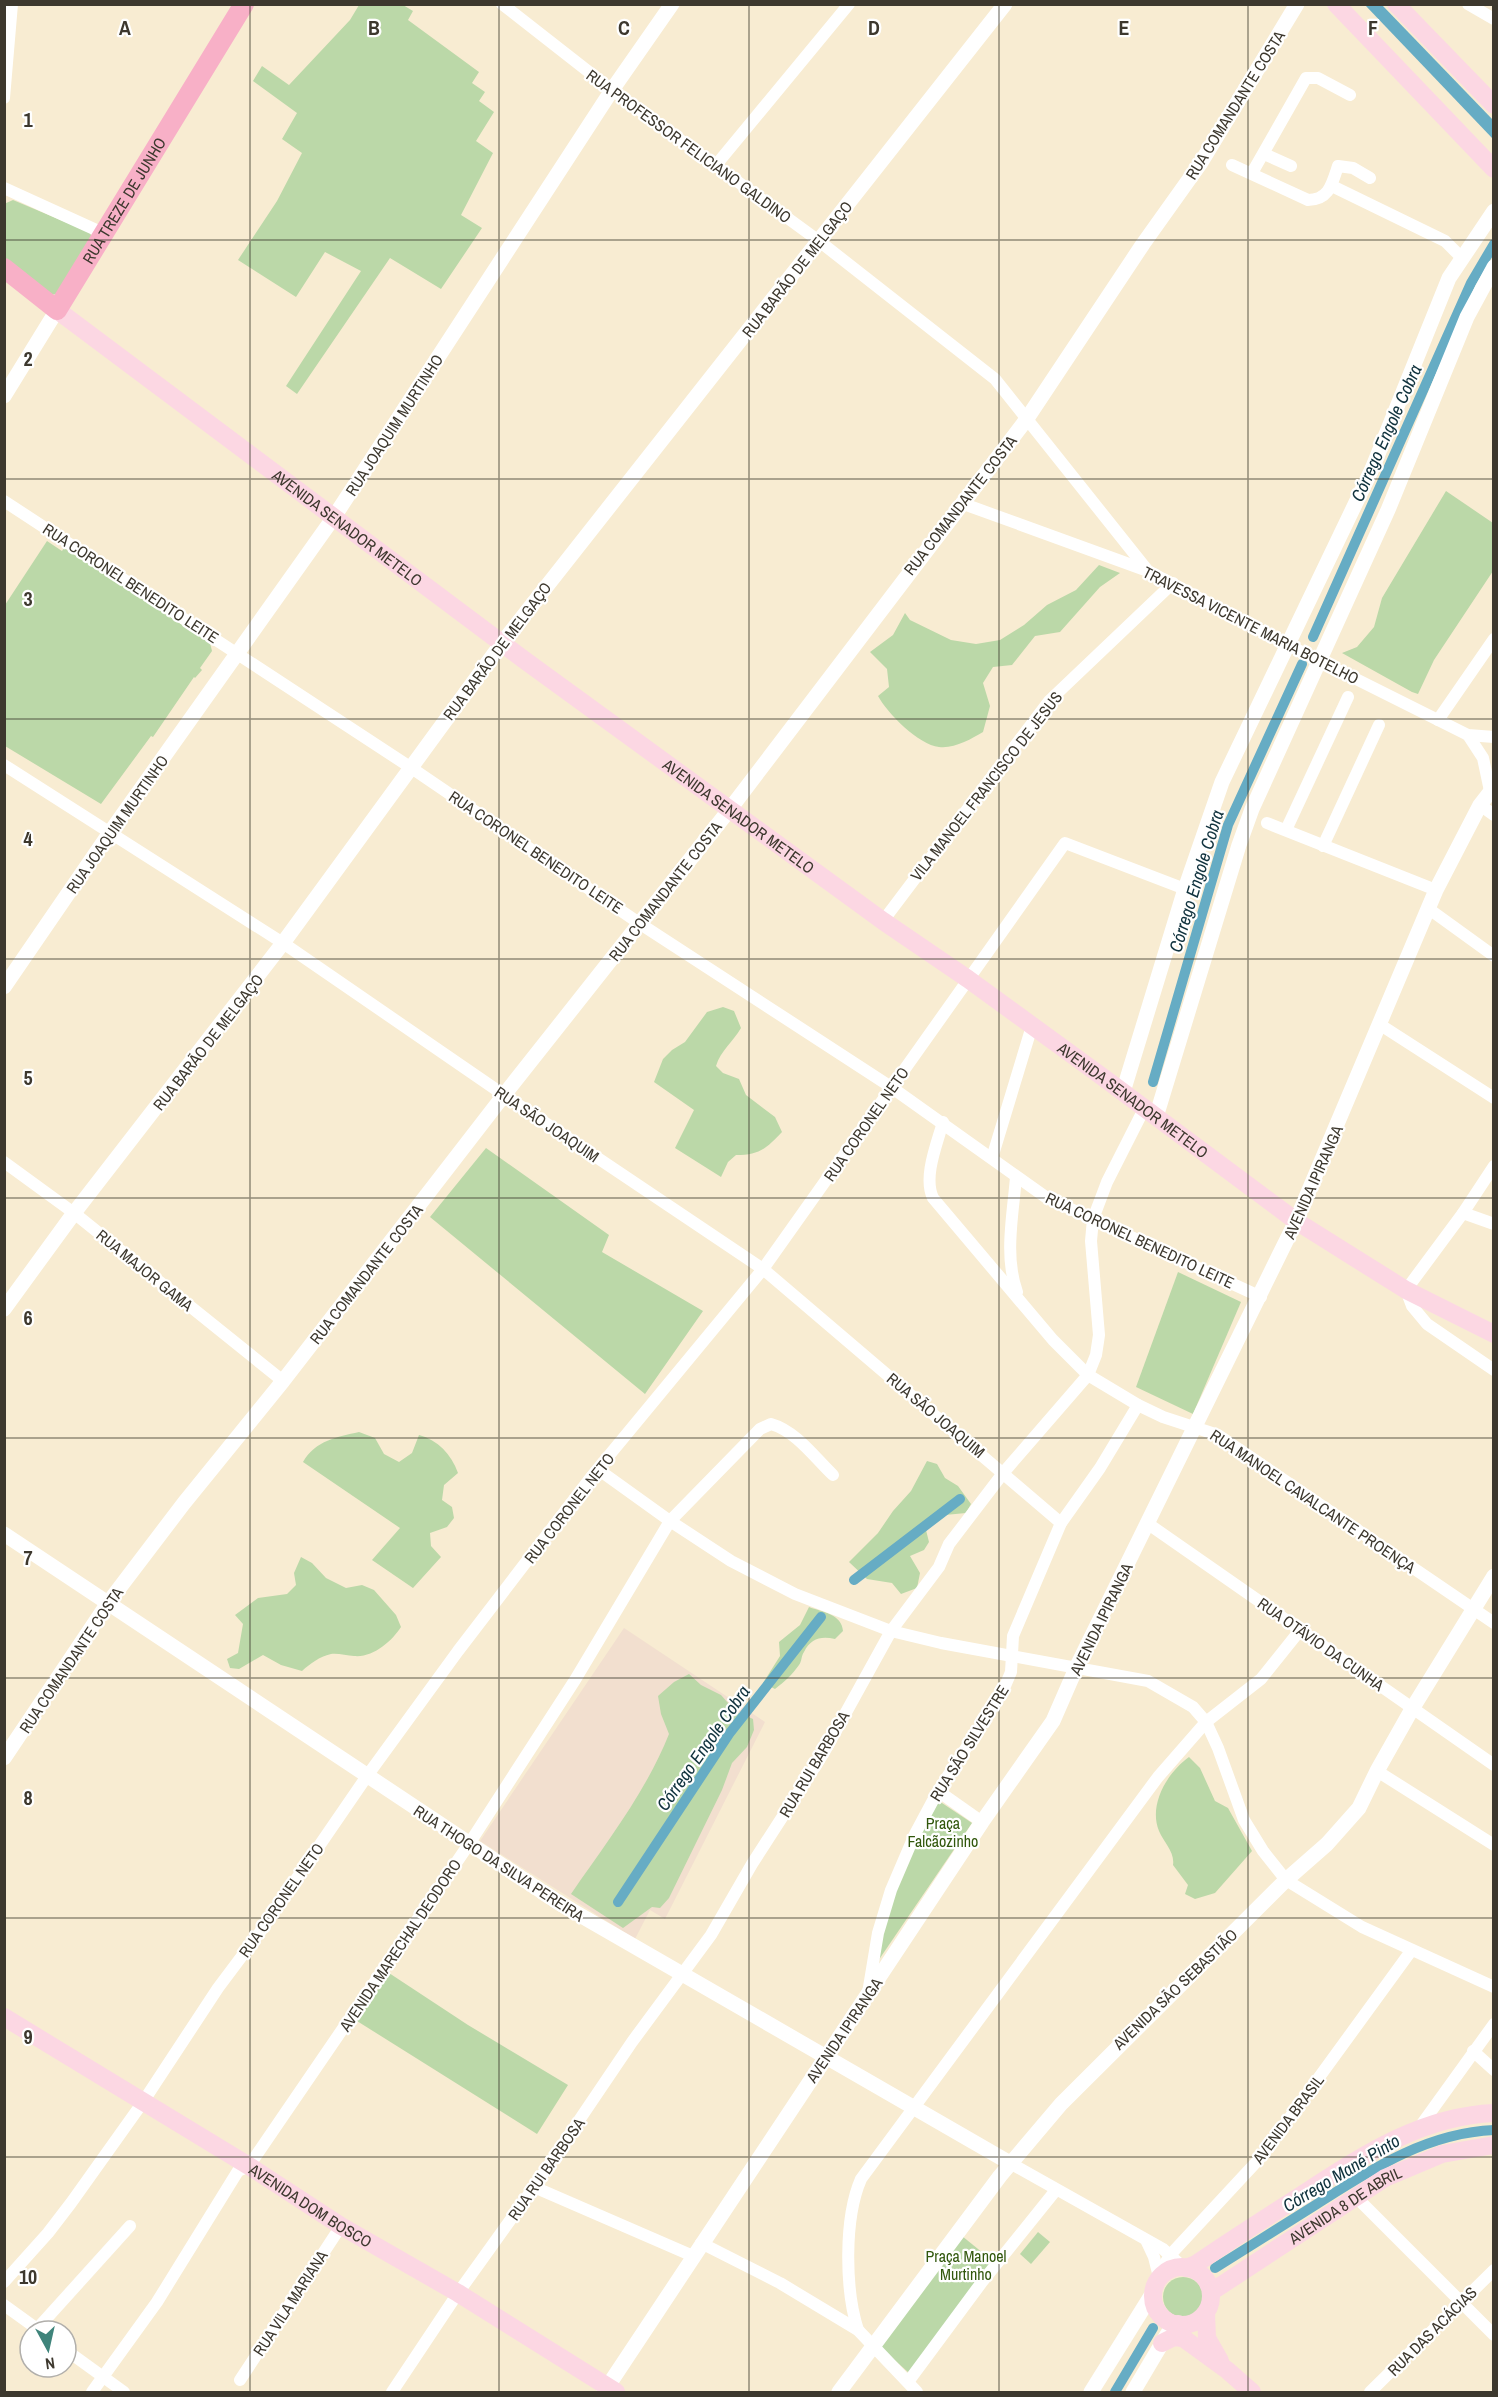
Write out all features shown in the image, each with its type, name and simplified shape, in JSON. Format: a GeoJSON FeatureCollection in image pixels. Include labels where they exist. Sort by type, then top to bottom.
{"type":"FeatureCollection","features":[{"type":"Feature","properties":{"kind":"main road","name":"RUA TREZE DE JUNHO"},"geometry":{"type":"LineString","coordinates":[[57,310],[244,4]]}},
{"type":"Feature","properties":{"kind":"main road"},"geometry":{"type":"LineString","coordinates":[[1336,4],[1494,168]]}},
{"type":"Feature","properties":{"kind":"main road"},"geometry":{"type":"LineString","coordinates":[[1396,4],[1494,105]]}},
{"type":"Feature","properties":{"kind":"main road","name":"AVENIDA SENADOR METELO"},"geometry":{"type":"LineString","coordinates":[[4,268],[502,643],[883,921],[968,979],[1296,1221],[1406,1290],[1494,1334]]}},
{"type":"Feature","properties":{"kind":"main road","name":"AVENIDA DOM BOSCO"},"geometry":{"type":"LineString","coordinates":[[4,2017],[249,2166],[341,2226],[458,2293],[609,2391]]}},
{"type":"Feature","properties":{"kind":"main road","name":"AVENIDA 8 DE ABRIL"},"geometry":{"type":"LineString","coordinates":[[1185,2268],[1196,2264],[1389,2142],[1419,2128],[1451,2119],[1494,2113]]}},
{"type":"Feature","properties":{"kind":"main road","name":"AVENIDA 8 DE ABRIL"},"geometry":{"type":"LineString","coordinates":[[1211,2292],[1385,2178],[1422,2161],[1465,2149],[1494,2145]]}},
{"type":"Feature","properties":{"kind":"main road"},"geometry":{"type":"LineString","coordinates":[[1227,2370],[1215,2354],[1207,2337],[1206,2313],[1211,2292],[1205,2278],[1185,2268],[1169,2271],[1157,2285],[1155,2305],[1158,2311],[1252,2392]]}},
{"type":"Feature","properties":{"kind":"main road"},"geometry":{"type":"LineString","coordinates":[[1162,2343],[1174,2337],[1178,2329],[1194,2322],[1206,2313]]}},
{"type":"Feature","properties":{"kind":"street"},"geometry":{"type":"LineString","coordinates":[[4,98],[12,4]]}},
{"type":"Feature","properties":{"kind":"street","name":"RUA PROFESSOR FELICIANO GALDINO"},"geometry":{"type":"LineString","coordinates":[[502,4],[612,90],[819,241],[995,379],[1148,571]]}},
{"type":"Feature","properties":{"kind":"street","name":"RUA JOAQUIM MURTINHO"},"geometry":{"type":"LineString","coordinates":[[4,987],[111,831],[334,517],[612,90],[672,4]]}},
{"type":"Feature","properties":{"kind":"street"},"geometry":{"type":"LineString","coordinates":[[716,165],[849,4]]}},
{"type":"Feature","properties":{"kind":"street","name":"RUA BARÃO DE MELGAÇO"},"geometry":{"type":"LineString","coordinates":[[4,1310],[74,1213],[283,943],[502,643],[1005,4]]}},
{"type":"Feature","properties":{"kind":"street","name":"RUA COMANDANTE COSTA"},"geometry":{"type":"LineString","coordinates":[[4,1758],[108,1603],[184,1503],[730,809],[1026,420],[1143,244],[1200,164],[1297,4]]}},
{"type":"Feature","properties":{"kind":"street"},"geometry":{"type":"LineString","coordinates":[[1468,4],[1494,19]]}},
{"type":"Feature","properties":{"kind":"street"},"geometry":{"type":"LineString","coordinates":[[1252,173],[1306,78],[1318,78],[1350,95]]}},
{"type":"Feature","properties":{"kind":"street"},"geometry":{"type":"LineString","coordinates":[[1264,154],[1291,166]]}},
{"type":"Feature","properties":{"kind":"street"},"geometry":{"type":"LineString","coordinates":[[1232,165],[1308,200],[1318,200],[1332,186],[1338,166],[1353,168],[1371,178]]}},
{"type":"Feature","properties":{"kind":"street"},"geometry":{"type":"LineString","coordinates":[[1332,186],[1445,240],[1462,258]]}},
{"type":"Feature","properties":{"kind":"street"},"geometry":{"type":"LineString","coordinates":[[4,188],[105,234]]}},
{"type":"Feature","properties":{"kind":"street"},"geometry":{"type":"LineString","coordinates":[[1123,1092],[1185,889],[1222,782],[1372,468],[1436,304],[1449,278],[1494,211]]}},
{"type":"Feature","properties":{"kind":"street"},"geometry":{"type":"LineString","coordinates":[[1150,1113],[1252,809],[1388,510],[1467,317],[1494,267]]}},
{"type":"Feature","properties":{"kind":"street","name":"RUA TREZE DE JUNHO"},"geometry":{"type":"LineString","coordinates":[[4,396],[57,310]]}},
{"type":"Feature","properties":{"kind":"street","name":"RUA CORONEL BENEDITO LEITE"},"geometry":{"type":"LineString","coordinates":[[4,501],[238,653],[639,923],[891,1087],[1047,1198],[1261,1297]]}},
{"type":"Feature","properties":{"kind":"street","name":"TRAVESSA VICENTE MARIA BOTELHO"},"geometry":{"type":"LineString","coordinates":[[961,503],[1148,571],[1287,645],[1468,735],[1494,737]]}},
{"type":"Feature","properties":{"kind":"street","name":"VILA MANOEL FRANCISCO DE JESUS"},"geometry":{"type":"LineString","coordinates":[[883,921],[1049,701],[1173,583]]}},
{"type":"Feature","properties":{"kind":"street"},"geometry":{"type":"LineString","coordinates":[[1438,720],[1494,639]]}},
{"type":"Feature","properties":{"kind":"street"},"geometry":{"type":"LineString","coordinates":[[1286,831],[1348,697]]}},
{"type":"Feature","properties":{"kind":"street"},"geometry":{"type":"LineString","coordinates":[[1323,846],[1379,724]]}},
{"type":"Feature","properties":{"kind":"street"},"geometry":{"type":"LineString","coordinates":[[1468,735],[1484,758],[1492,789]]}},
{"type":"Feature","properties":{"kind":"street","name":"RUA SÃO JOAQUIM"},"geometry":{"type":"LineString","coordinates":[[4,765],[111,831],[283,943],[763,1269],[1061,1522]]}},
{"type":"Feature","properties":{"kind":"street","name":"AVENIDA IPIRANGA"},"geometry":{"type":"LineString","coordinates":[[609,2391],[697,2250],[982,1822],[1053,1721],[1077,1666],[1147,1523],[1261,1297],[1296,1221],[1436,890],[1480,805],[1492,789]]}},
{"type":"Feature","properties":{"kind":"street"},"geometry":{"type":"LineString","coordinates":[[1480,805],[1494,815]]}},
{"type":"Feature","properties":{"kind":"street"},"geometry":{"type":"LineString","coordinates":[[1267,822],[1436,890]]}},
{"type":"Feature","properties":{"kind":"street","name":"RUA CORONEL NETO"},"geometry":{"type":"LineString","coordinates":[[4,2282],[48,2234],[143,2102],[218,1988],[260,1932],[367,1776],[465,1642],[599,1470],[763,1269],[1065,843],[1185,889]]}},
{"type":"Feature","properties":{"kind":"street"},"geometry":{"type":"LineString","coordinates":[[1428,909],[1494,956]]}},
{"type":"Feature","properties":{"kind":"street"},"geometry":{"type":"LineString","coordinates":[[1379,1024],[1494,1098]]}},
{"type":"Feature","properties":{"kind":"street"},"geometry":{"type":"LineString","coordinates":[[992,1158],[1032,1026]]}},
{"type":"Feature","properties":{"kind":"street","name":"RUA RUI BARBOSA"},"geometry":{"type":"LineString","coordinates":[[392,2392],[632,2042],[711,1935],[752,1864],[823,1754],[891,1631],[939,1567],[949,1544],[1004,1472],[1088,1375],[1096,1355],[1099,1335],[1091,1241],[1092,1219],[1107,1182],[1150,1113]]}},
{"type":"Feature","properties":{"kind":"street","name":"RUA MANOEL CAVALCANTE PROENÇA"},"geometry":{"type":"LineString","coordinates":[[943,1122],[930,1175],[930,1191],[933,1198],[1053,1340],[1088,1375],[1163,1417],[1218,1435],[1494,1623]]}},
{"type":"Feature","properties":{"kind":"street","name":"RUA MAJOR GAMA"},"geometry":{"type":"LineString","coordinates":[[4,1162],[74,1213],[282,1381]]}},
{"type":"Feature","properties":{"kind":"street"},"geometry":{"type":"LineString","coordinates":[[1494,1166],[1463,1213],[1406,1290],[1412,1306],[1427,1324],[1494,1370]]}},
{"type":"Feature","properties":{"kind":"street","name":"RUA MANOEL CAVALCANTE PROENÇA"},"geometry":{"type":"LineString","coordinates":[[1016,1177],[1009,1252],[1012,1278],[1019,1299]]}},
{"type":"Feature","properties":{"kind":"street"},"geometry":{"type":"LineString","coordinates":[[1463,1213],[1494,1224]]}},
{"type":"Feature","properties":{"kind":"street","name":"RUA SÃO SILVESTRE"},"geometry":{"type":"LineString","coordinates":[[868,1995],[873,1950],[891,1890],[915,1834],[938,1791],[1002,1693],[1011,1672],[1013,1636],[1061,1522],[1100,1468],[1138,1405]]}},
{"type":"Feature","properties":{"kind":"street","name":"AVENIDA MARECHAL DEODORO"},"geometry":{"type":"LineString","coordinates":[[92,2392],[157,2302],[238,2171],[249,2166],[469,1844],[575,1680],[670,1521],[760,1429],[771,1424],[779,1426],[792,1436],[833,1475]]}},
{"type":"Feature","properties":{"kind":"street"},"geometry":{"type":"LineString","coordinates":[[599,1470],[731,1561],[795,1594],[891,1631],[941,1643],[1077,1666],[1148,1681],[1193,1707],[1206,1722],[1244,1820],[1263,1851],[1286,1880],[1362,1927],[1494,1987]]}},
{"type":"Feature","properties":{"kind":"street","name":"RUA OTÁVIO DA CUNHA"},"geometry":{"type":"LineString","coordinates":[[1147,1523],[1494,1765]]}},
{"type":"Feature","properties":{"kind":"street","name":"RUA THOGO DA SILVA PEREIRA"},"geometry":{"type":"LineString","coordinates":[[4,1534],[559,1904],[1010,2163]]}},
{"type":"Feature","properties":{"kind":"street","name":"AVENIDA SÃO SEBASTIÃO"},"geometry":{"type":"LineString","coordinates":[[839,2392],[1010,2163],[1094,2069],[1286,1880],[1327,1844],[1359,1808],[1412,1709],[1494,1576]]}},
{"type":"Feature","properties":{"kind":"street"},"geometry":{"type":"LineString","coordinates":[[858,2330],[852,2311],[848,2279],[851,2224],[857,2188],[870,2165],[1158,1777],[1206,1722],[1261,1679],[1300,1629]]}},
{"type":"Feature","properties":{"kind":"street"},"geometry":{"type":"LineString","coordinates":[[1377,1771],[1494,1845]]}},
{"type":"Feature","properties":{"kind":"street"},"geometry":{"type":"LineString","coordinates":[[938,1791],[982,1822]]}},
{"type":"Feature","properties":{"kind":"street","name":"AVENIDA BRASIL"},"geometry":{"type":"LineString","coordinates":[[1157,2285],[1163,2266],[1171,2254],[1261,2157],[1411,1951]]}},
{"type":"Feature","properties":{"kind":"street"},"geometry":{"type":"LineString","coordinates":[[1419,2128],[1494,2024]]}},
{"type":"Feature","properties":{"kind":"street"},"geometry":{"type":"LineString","coordinates":[[1473,2051],[1494,2070]]}},
{"type":"Feature","properties":{"kind":"street"},"geometry":{"type":"LineString","coordinates":[[1010,2163],[1171,2254],[1185,2268]]}},
{"type":"Feature","properties":{"kind":"street"},"geometry":{"type":"LineString","coordinates":[[534,2187],[780,2283],[858,2330],[917,2392]]}},
{"type":"Feature","properties":{"kind":"street"},"geometry":{"type":"LineString","coordinates":[[908,2382],[990,2271],[1056,2190]]}},
{"type":"Feature","properties":{"kind":"street"},"geometry":{"type":"LineString","coordinates":[[1355,2196],[1494,2335]]}},
{"type":"Feature","properties":{"kind":"street"},"geometry":{"type":"LineString","coordinates":[[48,2319],[130,2226]]}},
{"type":"Feature","properties":{"kind":"street","name":"RUA VILA MARIANA"},"geometry":{"type":"LineString","coordinates":[[240,2380],[341,2226]]}},
{"type":"Feature","properties":{"kind":"street"},"geometry":{"type":"LineString","coordinates":[[1091,2392],[1157,2285],[1154,2257],[1145,2239]]}},
{"type":"Feature","properties":{"kind":"street","name":"RUA DAS ACÁCIAS"},"geometry":{"type":"LineString","coordinates":[[1370,2392],[1494,2270]]}},
{"type":"Feature","properties":{"kind":"street"},"geometry":{"type":"LineString","coordinates":[[4,2305],[23,2319]]}},
{"type":"Feature","properties":{"kind":"street"},"geometry":{"type":"LineString","coordinates":[[1133,2392],[1162,2343]]}},
{"type":"Feature","properties":{"kind":"street"},"geometry":{"type":"LineString","coordinates":[[78,2359],[124,2392]]}},
{"type":"Feature","properties":{"kind":"shaded area"},"geometry":{"type":"Polygon","coordinates":[[[624,1628],[765,1722],[665,1919],[650,1910],[635,1939],[480,1841],[624,1628]]]}},
{"type":"Feature","properties":{"kind":"green space"},"geometry":{"type":"Polygon","coordinates":[[[359,5],[403,5],[413,11],[408,20],[479,72],[472,83],[485,92],[479,101],[494,112],[476,141],[493,153],[461,215],[482,228],[441,289],[390,258],[297,394],[286,386],[361,271],[325,252],[296,297],[238,260],[277,201],[302,153],[282,139],[297,113],[253,81],[262,66],[289,85],[350,20],[359,5]]]}},
{"type":"Feature","properties":{"kind":"green space"},"geometry":{"type":"Polygon","coordinates":[[[13,200],[89,232],[93,238],[57,294],[50,295],[5,258],[4,204],[13,200]]]}},
{"type":"Feature","properties":{"kind":"green space"},"geometry":{"type":"Polygon","coordinates":[[[1446,491],[1493,523],[1493,571],[1434,660],[1418,694],[1342,653],[1357,647],[1374,627],[1382,598],[1446,491]]]}},
{"type":"Feature","properties":{"kind":"green space"},"geometry":{"type":"Polygon","coordinates":[[[47,541],[62,551],[64,548],[210,643],[212,651],[200,668],[202,670],[194,677],[153,737],[151,736],[101,804],[5,746],[5,605],[47,541]]]}},
{"type":"Feature","properties":{"kind":"green space"},"geometry":{"type":"Polygon","coordinates":[[[1099,565],[1120,573],[1100,587],[1060,632],[1035,636],[1012,665],[993,667],[983,683],[990,706],[983,732],[951,746],[931,745],[904,727],[882,703],[878,696],[889,687],[887,669],[870,652],[893,635],[905,613],[910,620],[951,640],[976,644],[1000,640],[1024,625],[1047,605],[1076,590],[1099,565]]]}},
{"type":"Feature","properties":{"kind":"green space"},"geometry":{"type":"Polygon","coordinates":[[[723,1007],[734,1011],[741,1028],[721,1055],[716,1066],[723,1073],[739,1079],[746,1095],[775,1117],[782,1132],[762,1150],[751,1154],[736,1155],[728,1162],[721,1177],[675,1148],[694,1110],[654,1082],[663,1059],[685,1042],[707,1012],[723,1007]]]}},
{"type":"Feature","properties":{"kind":"green space"},"geometry":{"type":"Polygon","coordinates":[[[486,1148],[609,1235],[602,1252],[703,1311],[645,1394],[430,1217],[486,1148]]]}},
{"type":"Feature","properties":{"kind":"green space"},"geometry":{"type":"Polygon","coordinates":[[[1178,1272],[1241,1302],[1193,1414],[1136,1387],[1178,1272]]]}},
{"type":"Feature","properties":{"kind":"green space"},"geometry":{"type":"Polygon","coordinates":[[[359,1432],[375,1438],[384,1454],[399,1462],[412,1453],[419,1435],[426,1437],[443,1449],[452,1460],[458,1473],[444,1485],[442,1500],[452,1507],[454,1518],[447,1527],[430,1533],[431,1546],[441,1557],[413,1588],[372,1560],[400,1528],[303,1462],[321,1444],[359,1432]]]}},
{"type":"Feature","properties":{"kind":"green space"},"geometry":{"type":"Polygon","coordinates":[[[927,1461],[937,1464],[945,1478],[958,1486],[971,1504],[966,1513],[945,1515],[926,1530],[929,1542],[924,1550],[910,1556],[920,1573],[917,1588],[901,1594],[892,1583],[867,1579],[849,1562],[878,1533],[911,1491],[927,1461]]]}},
{"type":"Feature","properties":{"kind":"green space"},"geometry":{"type":"Polygon","coordinates":[[[301,1557],[312,1563],[326,1578],[346,1588],[362,1585],[374,1590],[396,1615],[401,1627],[393,1638],[375,1651],[361,1656],[331,1654],[315,1661],[302,1671],[281,1665],[263,1655],[239,1669],[230,1668],[227,1659],[238,1653],[243,1624],[235,1615],[258,1598],[287,1594],[296,1585],[294,1573],[301,1557]]]}},
{"type":"Feature","properties":{"kind":"green space"},"geometry":{"type":"Polygon","coordinates":[[[809,1607],[835,1617],[842,1625],[843,1631],[835,1639],[821,1638],[813,1641],[807,1647],[796,1669],[775,1689],[763,1683],[780,1656],[779,1642],[800,1625],[809,1607]]]}},
{"type":"Feature","properties":{"kind":"green space"},"geometry":{"type":"Polygon","coordinates":[[[689,1674],[701,1685],[721,1695],[735,1711],[753,1719],[754,1730],[747,1747],[732,1763],[722,1790],[669,1898],[660,1908],[652,1907],[623,1928],[571,1894],[637,1797],[660,1755],[669,1734],[661,1714],[658,1696],[674,1682],[689,1674]]]}},
{"type":"Feature","properties":{"kind":"green space"},"geometry":{"type":"Polygon","coordinates":[[[1189,1757],[1200,1768],[1215,1801],[1228,1808],[1252,1851],[1215,1893],[1195,1899],[1185,1894],[1188,1885],[1173,1865],[1169,1848],[1156,1821],[1158,1800],[1167,1780],[1189,1757]]]}},
{"type":"Feature","properties":{"kind":"green space","name":"Praça Falcãozinho"},"geometry":{"type":"Polygon","coordinates":[[[939,1801],[972,1823],[878,1961],[886,1920],[900,1878],[939,1801]]]}},
{"type":"Feature","properties":{"kind":"green space"},"geometry":{"type":"Polygon","coordinates":[[[389,1973],[468,2025],[568,2085],[537,2134],[357,2021],[389,1973]]]}},
{"type":"Feature","properties":{"kind":"green space"},"geometry":{"type":"Polygon","coordinates":[[[1038,2232],[1050,2242],[1031,2264],[1020,2254],[1038,2232]]]}},
{"type":"Feature","properties":{"kind":"green space","name":"Praça Manoel Murtinho"},"geometry":{"type":"Polygon","coordinates":[[[962,2236],[994,2262],[909,2373],[880,2347],[962,2236]]]}},
{"type":"Feature","properties":{"kind":"green space"},"geometry":{"type":"Polygon","coordinates":[[[1183,2277],[1191,2278],[1197,2283],[1202,2289],[1202,2305],[1197,2311],[1191,2316],[1183,2317],[1175,2316],[1169,2311],[1164,2305],[1163,2297],[1164,2289],[1169,2283],[1175,2278],[1183,2277]]]}},
{"type":"Feature","properties":{"kind":"water"},"geometry":{"type":"Polygon","coordinates":[[[1365,5],[1382,5],[1493,120],[1493,139],[1365,5]]]}},
{"type":"Feature","properties":{"kind":"waterway","name":"Córrego Engole Cobra"},"geometry":{"type":"LineString","coordinates":[[1313,637],[1471,283],[1494,244]]}},
{"type":"Feature","properties":{"kind":"waterway","name":"Córrego Engole Cobra"},"geometry":{"type":"LineString","coordinates":[[1153,1082],[1228,825],[1302,664]]}},
{"type":"Feature","properties":{"kind":"waterway","name":"Córrego Engole Cobra"},"geometry":{"type":"LineString","coordinates":[[854,1580],[960,1499]]}},
{"type":"Feature","properties":{"kind":"waterway","name":"Córrego Engole Cobra"},"geometry":{"type":"LineString","coordinates":[[618,1902],[729,1734],[821,1617]]}},
{"type":"Feature","properties":{"kind":"waterway","name":"Córrego Mané Pinto"},"geometry":{"type":"LineString","coordinates":[[1215,2268],[1358,2178],[1401,2155],[1445,2138],[1494,2130]]}},
{"type":"Feature","properties":{"kind":"waterway","name":"Córrego Mané Pinto"},"geometry":{"type":"LineString","coordinates":[[1115,2392],[1153,2328]]}}]}
